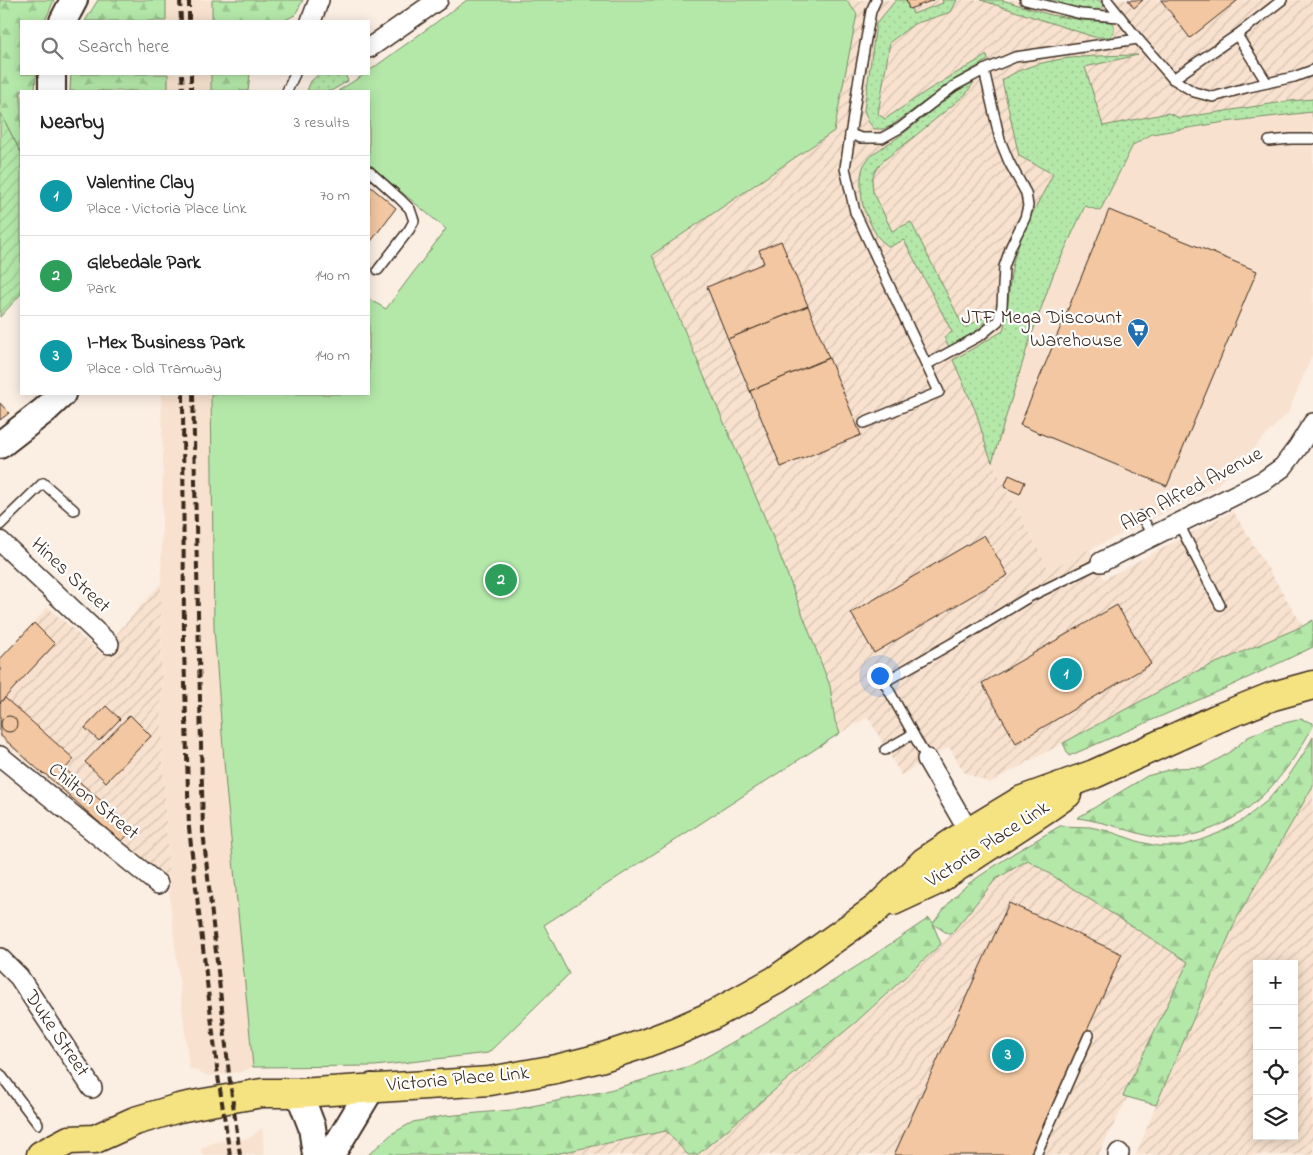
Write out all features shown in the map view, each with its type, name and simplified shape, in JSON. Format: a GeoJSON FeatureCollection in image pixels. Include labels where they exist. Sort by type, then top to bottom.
{"type":"FeatureCollection","features":[{"type":"Feature","properties":{"kind":"main road","name":"Victoria Place Link"},"geometry":{"type":"LineString","coordinates":[[1273,696],[1313,672]]}},
{"type":"Feature","properties":{"kind":"main road","name":"Victoria Place Link"},"geometry":{"type":"LineString","coordinates":[[42,1155],[69,1140],[87,1147],[135,1121],[204,1102],[262,1093],[299,1093],[490,1081],[556,1069],[642,1044],[711,1016],[776,980],[876,909],[924,862],[1022,800],[1094,774],[1273,696],[1313,685]]}},
{"type":"Feature","properties":{"kind":"main road","name":"Victoria Place Link"},"geometry":{"type":"LineString","coordinates":[[876,909],[934,882],[1048,808],[1094,774]]}},
{"type":"Feature","properties":{"kind":"street"},"geometry":{"type":"LineString","coordinates":[[64,20],[74,0]]}},
{"type":"Feature","properties":{"kind":"street"},"geometry":{"type":"LineString","coordinates":[[311,20],[319,0]]}},
{"type":"Feature","properties":{"kind":"street"},"geometry":{"type":"LineString","coordinates":[[370,47],[438,0]]}},
{"type":"Feature","properties":{"kind":"street"},"geometry":{"type":"LineString","coordinates":[[52,75],[52,90]]}},
{"type":"Feature","properties":{"kind":"street"},"geometry":{"type":"LineString","coordinates":[[0,446],[46,410],[61,395]]}},
{"type":"Feature","properties":{"kind":"street","name":"Alan Alfred Avenue"},"geometry":{"type":"LineString","coordinates":[[1100,562],[1265,480],[1283,467],[1313,423]]}},
{"type":"Feature","properties":{"kind":"street","name":"Hines Street"},"geometry":{"type":"LineString","coordinates":[[0,541],[108,644]]}},
{"type":"Feature","properties":{"kind":"street","name":"Chilton Street"},"geometry":{"type":"LineString","coordinates":[[0,756],[158,884]]}},
{"type":"Feature","properties":{"kind":"street"},"geometry":{"type":"LineString","coordinates":[[927,759],[969,832]]}},
{"type":"Feature","properties":{"kind":"street","name":"Duke Street"},"geometry":{"type":"LineString","coordinates":[[1,961],[19,978],[92,1088]]}},
{"type":"Feature","properties":{"kind":"street"},"geometry":{"type":"LineString","coordinates":[[331,1155],[372,1088]]}},
{"type":"Feature","properties":{"kind":"street"},"geometry":{"type":"LineString","coordinates":[[299,1093],[312,1127],[316,1155]]}},
{"type":"Feature","properties":{"kind":"lane"},"geometry":{"type":"LineString","coordinates":[[864,423],[939,392],[856,212],[845,168],[871,11],[876,0]]}},
{"type":"Feature","properties":{"kind":"lane"},"geometry":{"type":"LineString","coordinates":[[1026,0],[1081,14],[1120,17]]}},
{"type":"Feature","properties":{"kind":"lane"},"geometry":{"type":"LineString","coordinates":[[1107,0],[1138,39],[1174,79],[1194,92],[1213,97],[1294,77],[1313,70]]}},
{"type":"Feature","properties":{"kind":"lane"},"geometry":{"type":"LineString","coordinates":[[1174,79],[1237,35],[1282,0]]}},
{"type":"Feature","properties":{"kind":"lane"},"geometry":{"type":"LineString","coordinates":[[1237,35],[1267,83]]}},
{"type":"Feature","properties":{"kind":"lane"},"geometry":{"type":"LineString","coordinates":[[850,134],[861,138],[882,138],[900,128],[954,86],[984,70],[1015,57],[1138,39]]}},
{"type":"Feature","properties":{"kind":"lane"},"geometry":{"type":"LineString","coordinates":[[926,365],[981,334],[998,321],[1002,306],[1004,267],[1011,246],[1025,218],[1028,206],[1026,193],[1009,162],[1000,140],[984,70]]}},
{"type":"Feature","properties":{"kind":"lane"},"geometry":{"type":"LineString","coordinates":[[287,90],[295,75]]}},
{"type":"Feature","properties":{"kind":"lane"},"geometry":{"type":"LineString","coordinates":[[1269,141],[1313,139]]}},
{"type":"Feature","properties":{"kind":"lane"},"geometry":{"type":"LineString","coordinates":[[370,172],[410,209],[414,221],[378,270]]}},
{"type":"Feature","properties":{"kind":"lane"},"geometry":{"type":"LineString","coordinates":[[0,525],[43,483],[74,510]]}},
{"type":"Feature","properties":{"kind":"lane"},"geometry":{"type":"LineString","coordinates":[[1141,516],[1154,536]]}},
{"type":"Feature","properties":{"kind":"lane"},"geometry":{"type":"LineString","coordinates":[[1179,524],[1220,605]]}},
{"type":"Feature","properties":{"kind":"lane"},"geometry":{"type":"LineString","coordinates":[[884,682],[1029,597],[1100,562]]}},
{"type":"Feature","properties":{"kind":"lane"},"geometry":{"type":"LineString","coordinates":[[877,669],[927,759]]}},
{"type":"Feature","properties":{"kind":"lane"},"geometry":{"type":"LineString","coordinates":[[885,750],[913,734]]}},
{"type":"Feature","properties":{"kind":"lane"},"geometry":{"type":"LineString","coordinates":[[1036,1155],[1089,1035]]}},
{"type":"Feature","properties":{"kind":"lane"},"geometry":{"type":"LineString","coordinates":[[0,1074],[38,1124]]}},
{"type":"Feature","properties":{"kind":"shaded area"},"geometry":{"type":"Polygon","coordinates":[[[98,0],[212,0],[211,20],[86,20],[98,0]]]}},
{"type":"Feature","properties":{"kind":"shaded area"},"geometry":{"type":"Polygon","coordinates":[[[846,0],[1313,0],[1313,117],[1312,112],[1225,122],[1152,134],[1133,145],[1100,211],[1085,206],[1053,275],[1027,348],[992,462],[1049,570],[1090,549],[1104,579],[1233,511],[1303,626],[1195,672],[989,783],[964,772],[949,747],[901,775],[868,717],[840,733],[835,721],[830,686],[771,532],[652,255],[834,131],[857,14],[846,0]]]}},
{"type":"Feature","properties":{"kind":"shaded area"},"geometry":{"type":"Polygon","coordinates":[[[71,75],[211,75],[211,90],[70,90],[71,75]]]}},
{"type":"Feature","properties":{"kind":"shaded area"},"geometry":{"type":"Polygon","coordinates":[[[1312,112],[1313,353],[1288,413],[1214,488],[1049,570],[992,462],[1027,348],[1053,275],[1086,206],[1100,211],[1133,145],[1152,134],[1225,122],[1312,112]]]}},
{"type":"Feature","properties":{"kind":"shaded area"},"geometry":{"type":"Polygon","coordinates":[[[161,395],[211,395],[214,628],[226,787],[253,1067],[242,1072],[209,1076],[189,1068],[170,900],[162,743],[161,583],[163,458],[161,395]]]}},
{"type":"Feature","properties":{"kind":"shaded area"},"geometry":{"type":"Polygon","coordinates":[[[161,583],[162,743],[169,882],[0,738],[0,659],[48,607],[100,653],[161,583]]]}},
{"type":"Feature","properties":{"kind":"shaded area"},"geometry":{"type":"Polygon","coordinates":[[[1313,786],[1313,1155],[1136,1155],[1237,918],[1313,786]]]}},
{"type":"Feature","properties":{"kind":"shaded area"},"geometry":{"type":"Polygon","coordinates":[[[1028,860],[1188,962],[1123,1095],[1128,1097],[1098,1155],[697,1155],[856,1022],[941,944],[996,879],[1028,860]]]}},
{"type":"Feature","properties":{"kind":"shaded area"},"geometry":{"type":"Polygon","coordinates":[[[262,1128],[264,1155],[202,1155],[201,1148],[216,1142],[250,1138],[262,1128]]]}},
{"type":"Feature","properties":{"kind":"shaded area"},"geometry":{"type":"Polygon","coordinates":[[[667,1131],[688,1155],[550,1155],[667,1131]]]}},
{"type":"Feature","properties":{"kind":"green space"},"geometry":{"type":"Polygon","coordinates":[[[0,0],[54,0],[45,20],[20,20],[20,75],[36,75],[35,90],[20,90],[20,151],[0,112],[0,0]]]}},
{"type":"Feature","properties":{"kind":"green space"},"geometry":{"type":"Polygon","coordinates":[[[98,0],[166,0],[166,20],[86,20],[98,0]]]}},
{"type":"Feature","properties":{"kind":"green space"},"geometry":{"type":"Polygon","coordinates":[[[212,0],[303,0],[295,15],[285,20],[212,20],[212,0]]]}},
{"type":"Feature","properties":{"kind":"green space"},"geometry":{"type":"Polygon","coordinates":[[[467,0],[846,0],[857,14],[834,131],[652,255],[771,532],[830,686],[835,721],[840,733],[544,925],[569,974],[488,1053],[375,1066],[253,1067],[226,787],[214,628],[211,395],[370,395],[370,300],[386,309],[446,229],[370,166],[370,90],[340,90],[363,75],[370,75],[370,70],[467,0]]]}},
{"type":"Feature","properties":{"kind":"green space"},"geometry":{"type":"Polygon","coordinates":[[[896,0],[908,0],[913,14],[943,3],[942,0],[957,0],[951,12],[914,24],[890,42],[878,114],[885,119],[928,90],[987,55],[988,60],[957,78],[891,126],[883,129],[874,129],[868,121],[864,110],[876,24],[896,0]]]}},
{"type":"Feature","properties":{"kind":"green space"},"geometry":{"type":"Polygon","coordinates":[[[981,0],[1002,0],[1051,15],[1111,22],[1114,26],[1114,32],[1110,37],[1094,37],[981,0]]]}},
{"type":"Feature","properties":{"kind":"green space"},"geometry":{"type":"Polygon","coordinates":[[[1042,0],[1099,0],[1104,6],[1098,11],[1042,0]]]}},
{"type":"Feature","properties":{"kind":"green space"},"geometry":{"type":"Polygon","coordinates":[[[1138,55],[1085,67],[1103,126],[1168,113],[1180,118],[1313,99],[1313,117],[1312,112],[1225,122],[1152,134],[1133,145],[1100,211],[1085,206],[1053,275],[1027,348],[992,462],[976,412],[953,360],[1003,331],[1011,273],[1018,245],[1053,174],[1019,156],[1002,80],[1023,69],[1051,61],[1080,57],[1138,55]]]}},
{"type":"Feature","properties":{"kind":"green space"},"geometry":{"type":"Polygon","coordinates":[[[71,75],[168,75],[168,90],[70,90],[71,75]]]}},
{"type":"Feature","properties":{"kind":"green space"},"geometry":{"type":"Polygon","coordinates":[[[211,75],[250,75],[248,90],[211,90],[211,75]]]}},
{"type":"Feature","properties":{"kind":"green space"},"geometry":{"type":"Polygon","coordinates":[[[318,75],[345,75],[348,81],[333,90],[307,90],[311,81],[318,75]]]}},
{"type":"Feature","properties":{"kind":"green space"},"geometry":{"type":"Polygon","coordinates":[[[974,82],[966,94],[884,160],[875,171],[872,179],[873,191],[892,231],[911,222],[964,328],[992,313],[979,329],[949,347],[944,337],[952,332],[904,240],[889,247],[876,235],[863,206],[861,174],[867,160],[876,152],[909,129],[954,93],[974,82]]]}},
{"type":"Feature","properties":{"kind":"green space"},"geometry":{"type":"Polygon","coordinates":[[[0,112],[20,151],[20,295],[0,317],[0,112]]]}},
{"type":"Feature","properties":{"kind":"green space"},"geometry":{"type":"Polygon","coordinates":[[[1313,620],[1313,647],[1224,689],[1069,756],[1063,743],[1195,672],[1313,620]]]}},
{"type":"Feature","properties":{"kind":"green space"},"geometry":{"type":"Polygon","coordinates":[[[1301,719],[1313,723],[1313,726],[1279,778],[1250,806],[1234,818],[1216,827],[1179,839],[1168,839],[1077,818],[1147,776],[1175,768],[1204,767],[1229,753],[1248,737],[1273,726],[1301,719]]]}},
{"type":"Feature","properties":{"kind":"green space"},"geometry":{"type":"Polygon","coordinates":[[[1313,737],[1313,786],[1237,918],[1156,1105],[1123,1096],[1188,962],[1028,860],[996,879],[950,935],[933,924],[941,944],[856,1022],[697,1155],[688,1155],[666,1131],[550,1155],[368,1155],[393,1133],[413,1122],[444,1116],[512,1110],[606,1091],[690,1066],[763,1025],[862,963],[929,918],[933,923],[953,898],[968,884],[1014,853],[1060,826],[1090,827],[1158,846],[1180,846],[1219,833],[1243,820],[1267,801],[1288,777],[1313,737]]]}},
{"type":"Feature","properties":{"kind":"building"},"geometry":{"type":"Polygon","coordinates":[[[906,0],[934,0],[909,9],[906,0]]]}},
{"type":"Feature","properties":{"kind":"building"},"geometry":{"type":"Polygon","coordinates":[[[1128,0],[1143,0],[1134,8],[1128,0]]]}},
{"type":"Feature","properties":{"kind":"building"},"geometry":{"type":"Polygon","coordinates":[[[1161,0],[1238,0],[1190,38],[1161,0]]]}},
{"type":"Feature","properties":{"kind":"building"},"geometry":{"type":"Polygon","coordinates":[[[370,188],[396,208],[370,243],[370,188]]]}},
{"type":"Feature","properties":{"kind":"building","name":"JTF Mega Discount Warehouse"},"geometry":{"type":"Polygon","coordinates":[[[1109,210],[1257,271],[1167,486],[1020,425],[1109,210]]]}},
{"type":"Feature","properties":{"kind":"building"},"geometry":{"type":"Polygon","coordinates":[[[781,241],[808,306],[728,339],[707,287],[764,263],[759,250],[781,241]]]}},
{"type":"Feature","properties":{"kind":"building"},"geometry":{"type":"Polygon","coordinates":[[[808,306],[829,358],[750,391],[728,339],[808,306]]]}},
{"type":"Feature","properties":{"kind":"building"},"geometry":{"type":"Polygon","coordinates":[[[829,358],[861,435],[781,467],[750,391],[829,358]]]}},
{"type":"Feature","properties":{"kind":"building"},"geometry":{"type":"Polygon","coordinates":[[[0,403],[9,413],[0,420],[0,403]]]}},
{"type":"Feature","properties":{"kind":"building"},"geometry":{"type":"Polygon","coordinates":[[[1009,475],[1025,482],[1020,494],[1004,487],[1009,475]]]}},
{"type":"Feature","properties":{"kind":"building"},"geometry":{"type":"Polygon","coordinates":[[[984,535],[1008,575],[874,653],[851,613],[984,535]]]}},
{"type":"Feature","properties":{"kind":"building"},"geometry":{"type":"Polygon","coordinates":[[[1117,605],[1151,664],[1016,743],[982,683],[1117,605]]]}},
{"type":"Feature","properties":{"kind":"building"},"geometry":{"type":"Polygon","coordinates":[[[34,623],[55,644],[0,703],[0,659],[34,623]]]}},
{"type":"Feature","properties":{"kind":"building"},"geometry":{"type":"Polygon","coordinates":[[[5,698],[74,759],[65,769],[133,829],[121,842],[0,735],[0,703],[5,698]]]}},
{"type":"Feature","properties":{"kind":"building"},"geometry":{"type":"Polygon","coordinates":[[[106,706],[120,719],[99,741],[85,728],[106,706]]]}},
{"type":"Feature","properties":{"kind":"building"},"geometry":{"type":"Polygon","coordinates":[[[130,715],[151,736],[106,782],[85,762],[130,715]]]}},
{"type":"Feature","properties":{"kind":"building"},"geometry":{"type":"Polygon","coordinates":[[[9,716],[15,718],[17,724],[15,730],[9,732],[3,730],[1,724],[3,718],[9,716]]]}},
{"type":"Feature","properties":{"kind":"building"},"geometry":{"type":"Polygon","coordinates":[[[1009,903],[1122,954],[1030,1155],[894,1155],[1009,903]]]}},
{"type":"Feature","properties":{"kind":"railway"},"geometry":{"type":"LineString","coordinates":[[180,0],[181,20]]}},
{"type":"Feature","properties":{"kind":"railway"},"geometry":{"type":"LineString","coordinates":[[189,0],[189,20]]}},
{"type":"Feature","properties":{"kind":"railway"},"geometry":{"type":"LineString","coordinates":[[182,75],[183,90]]}},
{"type":"Feature","properties":{"kind":"railway"},"geometry":{"type":"LineString","coordinates":[[191,75],[191,90]]}},
{"type":"Feature","properties":{"kind":"railway"},"geometry":{"type":"LineString","coordinates":[[183,395],[184,647],[189,828],[218,1076],[230,1155]]}},
{"type":"Feature","properties":{"kind":"railway"},"geometry":{"type":"LineString","coordinates":[[193,395],[203,831],[229,1074],[240,1155]]}},
{"type":"Feature","properties":{"kind":"place","name":"JTF Mega Discount Warehouse"},"geometry":{"type":"Point","coordinates":[1138,348]}},
{"type":"Feature","properties":{"kind":"place","name":"Glebedale Park"},"geometry":{"type":"Point","coordinates":[501,580]}},
{"type":"Feature","properties":{"kind":"place","name":"Valentine Clay"},"geometry":{"type":"Point","coordinates":[1066,674]}},
{"type":"Feature","properties":{"kind":"place","name":"I-Mex Business Park"},"geometry":{"type":"Point","coordinates":[1008,1055]}}]}
